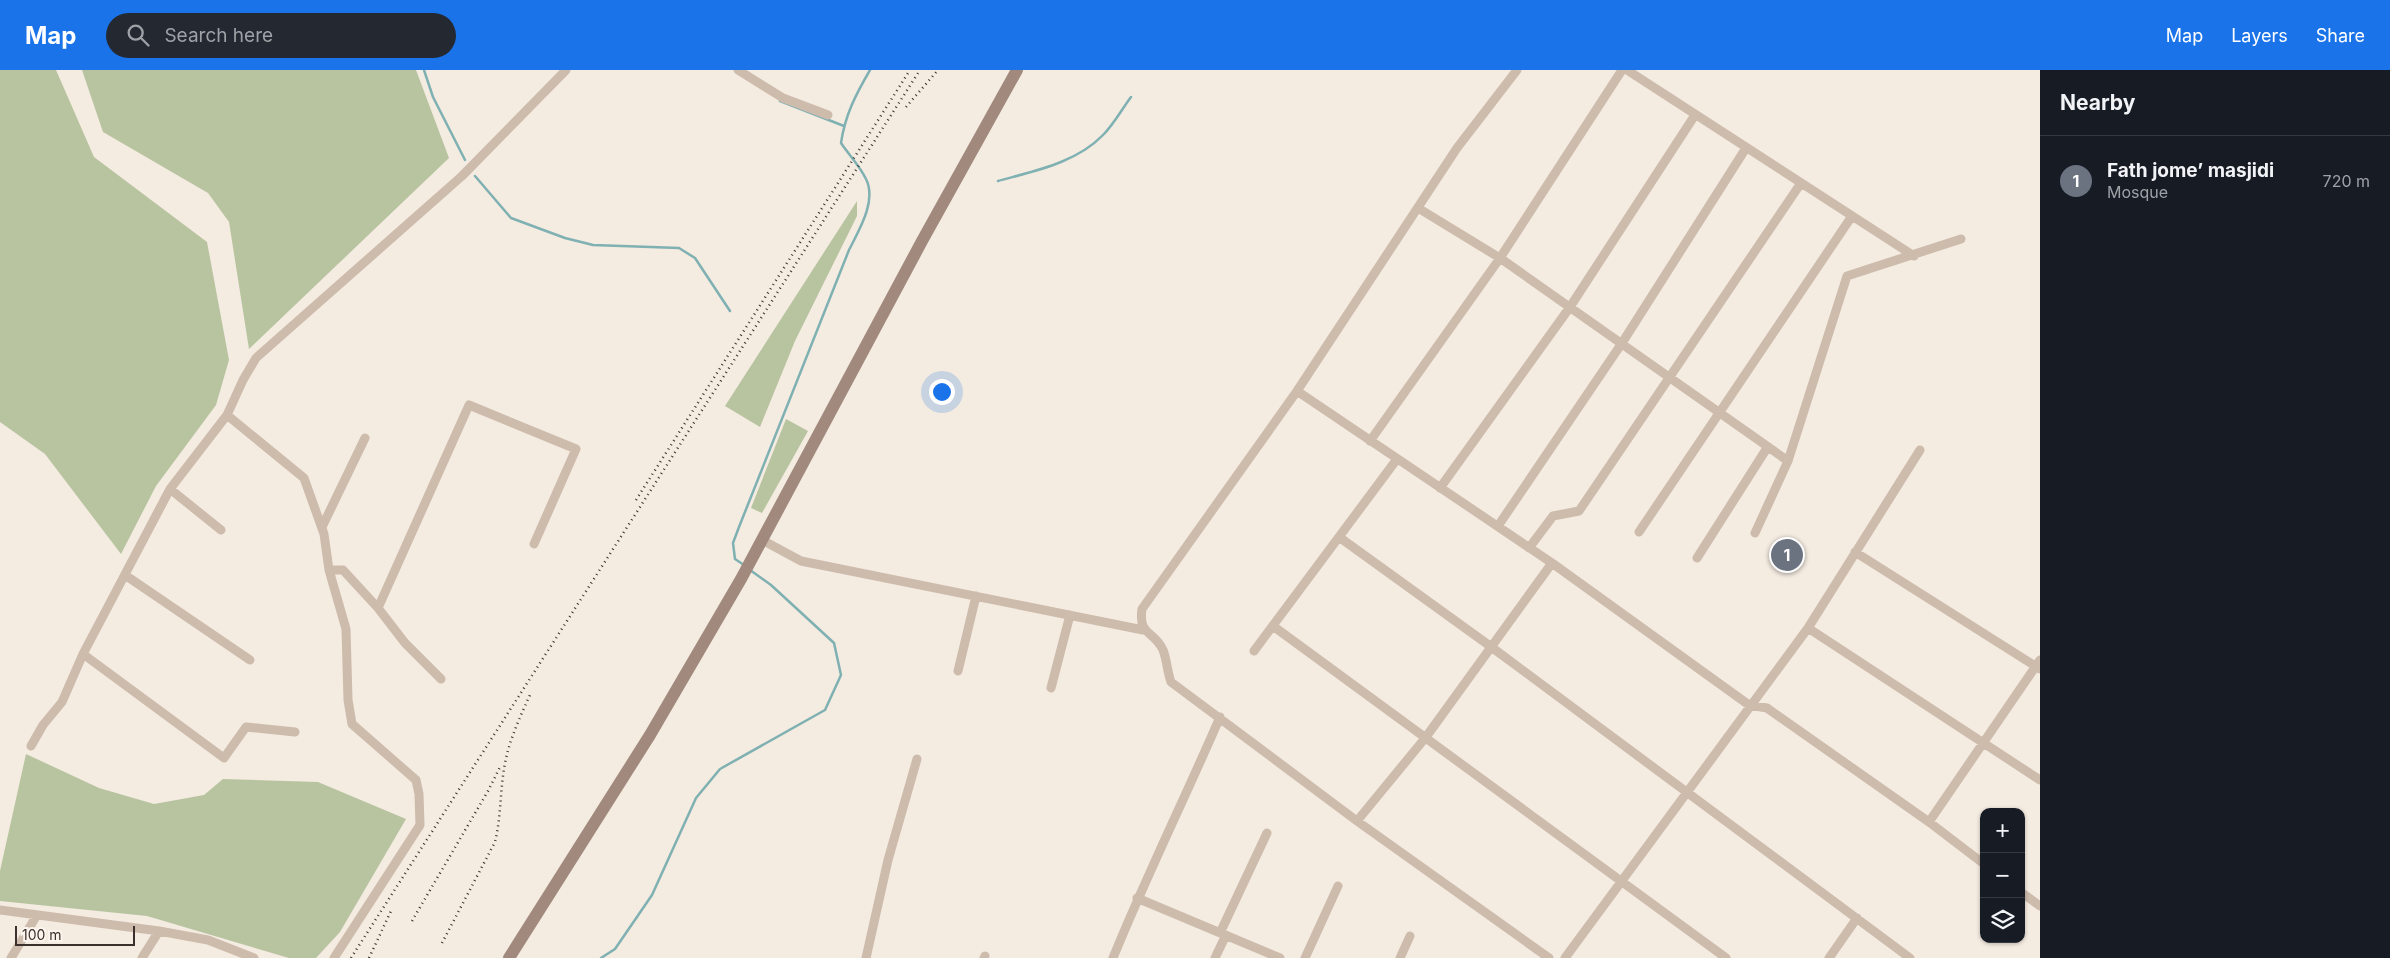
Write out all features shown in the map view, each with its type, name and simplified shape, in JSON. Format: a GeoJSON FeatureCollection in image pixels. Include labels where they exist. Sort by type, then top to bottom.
{"type":"FeatureCollection","features":[{"type":"Feature","properties":{"kind":"main road"},"geometry":{"type":"LineString","coordinates":[[509,958],[650,735],[741,579],[922,241],[1017,70]]}},
{"type":"Feature","properties":{"kind":"street"},"geometry":{"type":"LineString","coordinates":[[31,746],[43,725],[62,702],[83,654],[170,489],[227,415],[242,380],[256,358],[462,176],[566,70]]}},
{"type":"Feature","properties":{"kind":"street"},"geometry":{"type":"LineString","coordinates":[[738,70],[783,98],[828,115]]}},
{"type":"Feature","properties":{"kind":"street"},"geometry":{"type":"LineString","coordinates":[[1143,630],[1140,620],[1142,609],[1297,391],[1457,148],[1517,70]]}},
{"type":"Feature","properties":{"kind":"street"},"geometry":{"type":"LineString","coordinates":[[1370,440],[1500,258],[1622,70]]}},
{"type":"Feature","properties":{"kind":"street"},"geometry":{"type":"LineString","coordinates":[[1627,70],[1914,256]]}},
{"type":"Feature","properties":{"kind":"street"},"geometry":{"type":"LineString","coordinates":[[1440,488],[1570,307],[1695,115]]}},
{"type":"Feature","properties":{"kind":"street"},"geometry":{"type":"LineString","coordinates":[[1498,526],[1622,343],[1746,148]]}},
{"type":"Feature","properties":{"kind":"street"},"geometry":{"type":"LineString","coordinates":[[1529,548],[1553,516],[1579,511],[1801,183]]}},
{"type":"Feature","properties":{"kind":"street"},"geometry":{"type":"LineString","coordinates":[[1418,208],[1500,258],[1788,461]]}},
{"type":"Feature","properties":{"kind":"street"},"geometry":{"type":"LineString","coordinates":[[1639,532],[1852,216]]}},
{"type":"Feature","properties":{"kind":"street"},"geometry":{"type":"LineString","coordinates":[[1755,533],[1788,461],[1847,276],[1914,256],[1961,239]]}},
{"type":"Feature","properties":{"kind":"street"},"geometry":{"type":"LineString","coordinates":[[1297,391],[1552,563],[1750,705],[1767,708],[1929,822],[1980,861]]}},
{"type":"Feature","properties":{"kind":"street"},"geometry":{"type":"LineString","coordinates":[[378,608],[469,405],[576,449],[534,544]]}},
{"type":"Feature","properties":{"kind":"street"},"geometry":{"type":"LineString","coordinates":[[227,415],[304,478],[322,527],[329,570],[346,629],[348,700],[352,724],[416,780],[419,794],[420,825],[334,958]]}},
{"type":"Feature","properties":{"kind":"street"},"geometry":{"type":"LineString","coordinates":[[322,527],[366,438]]}},
{"type":"Feature","properties":{"kind":"street"},"geometry":{"type":"LineString","coordinates":[[1697,558],[1768,448]]}},
{"type":"Feature","properties":{"kind":"street"},"geometry":{"type":"LineString","coordinates":[[1565,958],[1685,792],[1808,628],[1920,450]]}},
{"type":"Feature","properties":{"kind":"street"},"geometry":{"type":"LineString","coordinates":[[1254,651],[1397,458]]}},
{"type":"Feature","properties":{"kind":"street"},"geometry":{"type":"LineString","coordinates":[[170,489],[221,530]]}},
{"type":"Feature","properties":{"kind":"street"},"geometry":{"type":"LineString","coordinates":[[1339,537],[1490,646],[1910,958]]}},
{"type":"Feature","properties":{"kind":"street"},"geometry":{"type":"LineString","coordinates":[[762,540],[801,561],[1143,630],[1157,641],[1163,651],[1171,682],[1357,821],[1549,958]]}},
{"type":"Feature","properties":{"kind":"street"},"geometry":{"type":"LineString","coordinates":[[1855,552],[2039,665],[1929,822]]}},
{"type":"Feature","properties":{"kind":"street"},"geometry":{"type":"LineString","coordinates":[[1357,821],[1426,737],[1490,646],[1552,563]]}},
{"type":"Feature","properties":{"kind":"street"},"geometry":{"type":"LineString","coordinates":[[329,570],[343,570],[378,608],[405,643],[441,679]]}},
{"type":"Feature","properties":{"kind":"street"},"geometry":{"type":"LineString","coordinates":[[125,575],[250,660]]}},
{"type":"Feature","properties":{"kind":"street"},"geometry":{"type":"LineString","coordinates":[[958,671],[976,596]]}},
{"type":"Feature","properties":{"kind":"street"},"geometry":{"type":"LineString","coordinates":[[1051,688],[1070,615]]}},
{"type":"Feature","properties":{"kind":"street"},"geometry":{"type":"LineString","coordinates":[[1273,626],[1726,958]]}},
{"type":"Feature","properties":{"kind":"street"},"geometry":{"type":"LineString","coordinates":[[1808,628],[2040,780]]}},
{"type":"Feature","properties":{"kind":"street"},"geometry":{"type":"LineString","coordinates":[[83,654],[224,758],[246,727],[294,732]]}},
{"type":"Feature","properties":{"kind":"street"},"geometry":{"type":"LineString","coordinates":[[1113,958],[1137,898],[1184,801],[1220,717]]}},
{"type":"Feature","properties":{"kind":"street"},"geometry":{"type":"LineString","coordinates":[[866,958],[888,860],[917,759]]}},
{"type":"Feature","properties":{"kind":"street"},"geometry":{"type":"LineString","coordinates":[[1215,958],[1223,934],[1267,833]]}},
{"type":"Feature","properties":{"kind":"street"},"geometry":{"type":"LineString","coordinates":[[1305,958],[1338,886]]}},
{"type":"Feature","properties":{"kind":"street"},"geometry":{"type":"LineString","coordinates":[[2025,895],[2040,906]]}},
{"type":"Feature","properties":{"kind":"street"},"geometry":{"type":"LineString","coordinates":[[1137,898],[1280,958]]}},
{"type":"Feature","properties":{"kind":"street"},"geometry":{"type":"LineString","coordinates":[[0,910],[159,931],[208,940],[254,958]]}},
{"type":"Feature","properties":{"kind":"street"},"geometry":{"type":"LineString","coordinates":[[10,958],[37,915]]}},
{"type":"Feature","properties":{"kind":"street"},"geometry":{"type":"LineString","coordinates":[[1829,958],[1857,918]]}},
{"type":"Feature","properties":{"kind":"street"},"geometry":{"type":"LineString","coordinates":[[142,958],[159,931]]}},
{"type":"Feature","properties":{"kind":"street"},"geometry":{"type":"LineString","coordinates":[[1400,958],[1410,936]]}},
{"type":"Feature","properties":{"kind":"green space"},"geometry":{"type":"Polygon","coordinates":[[[0,70],[56,70],[94,157],[207,242],[229,360],[216,405],[156,486],[121,554],[45,454],[0,422],[0,70]]]}},
{"type":"Feature","properties":{"kind":"green space"},"geometry":{"type":"Polygon","coordinates":[[[82,70],[416,70],[449,158],[249,349],[229,222],[208,193],[103,132],[82,70]]]}},
{"type":"Feature","properties":{"kind":"green space"},"geometry":{"type":"Polygon","coordinates":[[[857,201],[857,216],[795,341],[760,427],[725,406],[857,201]]]}},
{"type":"Feature","properties":{"kind":"green space"},"geometry":{"type":"Polygon","coordinates":[[[786,419],[808,431],[762,513],[751,508],[786,419]]]}},
{"type":"Feature","properties":{"kind":"green space"},"geometry":{"type":"Polygon","coordinates":[[[26,754],[99,788],[154,804],[204,795],[223,779],[318,782],[406,819],[340,932],[316,958],[289,958],[147,916],[0,901],[0,871],[26,754]]]}},
{"type":"Feature","properties":{"kind":"waterway"},"geometry":{"type":"LineString","coordinates":[[424,70],[433,97],[465,160]]}},
{"type":"Feature","properties":{"kind":"waterway"},"geometry":{"type":"LineString","coordinates":[[744,565],[735,559],[733,543],[868,206],[869,188],[866,179],[841,143],[845,123],[852,105],[870,70]]}},
{"type":"Feature","properties":{"kind":"waterway"},"geometry":{"type":"LineString","coordinates":[[998,181],[1054,165],[1080,153],[1107,131],[1131,97]]}},
{"type":"Feature","properties":{"kind":"waterway"},"geometry":{"type":"LineString","coordinates":[[780,101],[844,126]]}},
{"type":"Feature","properties":{"kind":"waterway"},"geometry":{"type":"LineString","coordinates":[[475,176],[511,218],[565,238],[593,245],[679,248],[695,258],[730,311]]}},
{"type":"Feature","properties":{"kind":"waterway"},"geometry":{"type":"LineString","coordinates":[[601,958],[615,949],[652,895],[696,798],[720,769],[825,710],[841,675],[834,643],[771,585],[750,570]]}},
{"type":"Feature","properties":{"kind":"railway"},"geometry":{"type":"LineString","coordinates":[[636,500],[910,70]]}},
{"type":"Feature","properties":{"kind":"railway"},"geometry":{"type":"LineString","coordinates":[[351,958],[920,70]]}},
{"type":"Feature","properties":{"kind":"railway"},"geometry":{"type":"LineString","coordinates":[[906,107],[938,70]]}},
{"type":"Feature","properties":{"kind":"railway"},"geometry":{"type":"LineString","coordinates":[[442,943],[495,842],[508,750],[530,695]]}},
{"type":"Feature","properties":{"kind":"railway"},"geometry":{"type":"LineString","coordinates":[[412,921],[500,767]]}},
{"type":"Feature","properties":{"kind":"railway"},"geometry":{"type":"LineString","coordinates":[[369,958],[391,911]]}},
{"type":"Feature","properties":{"kind":"place","name":"Fath jome’ masjidi"},"geometry":{"type":"Point","coordinates":[1787,555]}}]}
